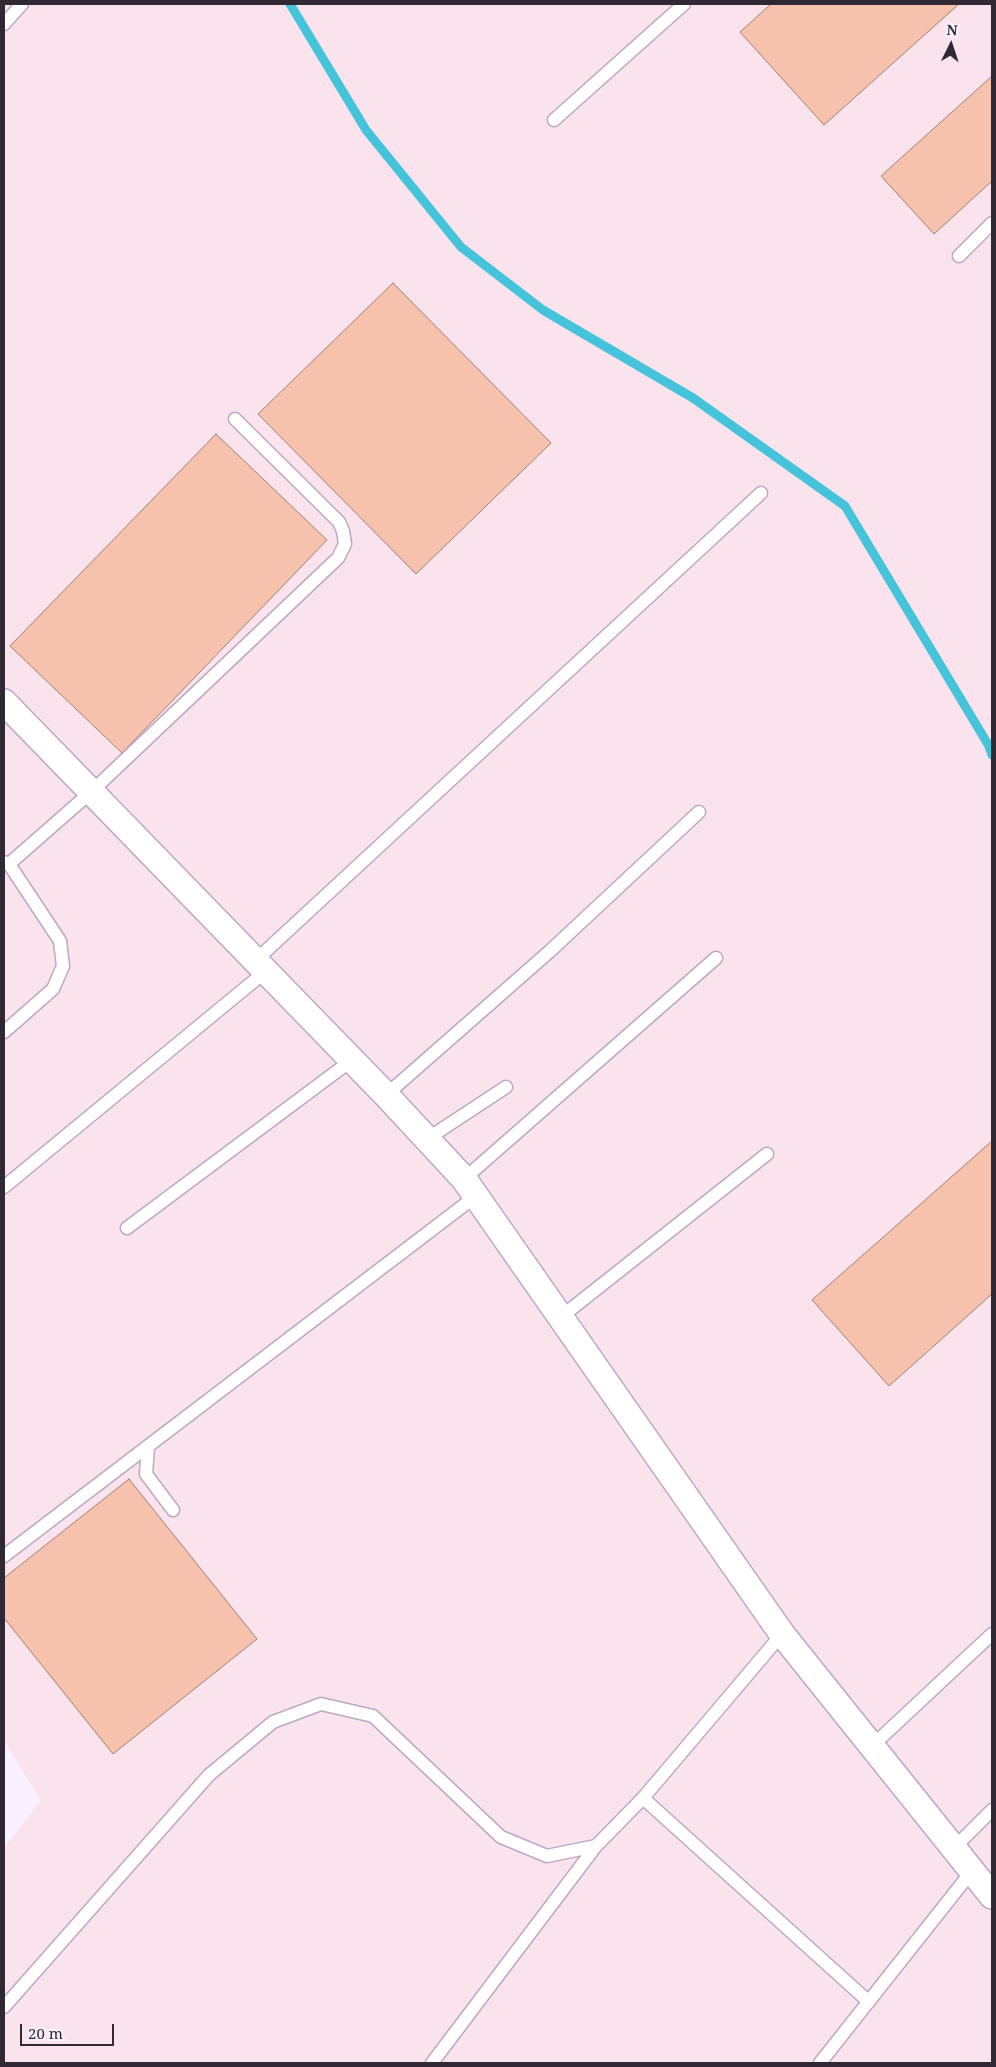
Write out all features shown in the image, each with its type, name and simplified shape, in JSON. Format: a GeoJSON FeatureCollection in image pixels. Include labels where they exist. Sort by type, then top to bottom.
{"type":"FeatureCollection","features":[{"type":"Feature","properties":{"kind":"street"},"geometry":{"type":"LineString","coordinates":[[4,702],[386,1095],[470,1188],[782,1634],[992,1896]]}},
{"type":"Feature","properties":{"kind":"lane"},"geometry":{"type":"LineString","coordinates":[[4,24],[22,4]]}},
{"type":"Feature","properties":{"kind":"lane"},"geometry":{"type":"LineString","coordinates":[[554,120],[684,4]]}},
{"type":"Feature","properties":{"kind":"lane"},"geometry":{"type":"LineString","coordinates":[[959,256],[992,223]]}},
{"type":"Feature","properties":{"kind":"lane"},"geometry":{"type":"LineString","coordinates":[[4,1032],[53,989],[63,966],[60,941],[6,863],[91,792],[338,558],[345,544],[343,530],[339,522],[235,419]]}},
{"type":"Feature","properties":{"kind":"lane"},"geometry":{"type":"LineString","coordinates":[[4,1187],[260,966],[761,493]]}},
{"type":"Feature","properties":{"kind":"lane"},"geometry":{"type":"LineString","coordinates":[[386,1095],[550,951],[699,812]]}},
{"type":"Feature","properties":{"kind":"lane"},"geometry":{"type":"LineString","coordinates":[[4,1556],[148,1446],[470,1188],[716,958]]}},
{"type":"Feature","properties":{"kind":"lane"},"geometry":{"type":"LineString","coordinates":[[127,1228],[352,1060]]}},
{"type":"Feature","properties":{"kind":"lane"},"geometry":{"type":"LineString","coordinates":[[427,1139],[506,1087]]}},
{"type":"Feature","properties":{"kind":"lane"},"geometry":{"type":"LineString","coordinates":[[561,1318],[766,1154]]}},
{"type":"Feature","properties":{"kind":"lane"},"geometry":{"type":"LineString","coordinates":[[148,1446],[146,1474],[173,1510]]}},
{"type":"Feature","properties":{"kind":"lane"},"geometry":{"type":"LineString","coordinates":[[432,2063],[596,1846],[643,1798],[782,1634]]}},
{"type":"Feature","properties":{"kind":"lane"},"geometry":{"type":"LineString","coordinates":[[872,1746],[992,1634]]}},
{"type":"Feature","properties":{"kind":"lane"},"geometry":{"type":"LineString","coordinates":[[4,2007],[208,1775],[273,1722],[321,1704],[373,1716],[501,1837],[547,1856],[596,1846]]}},
{"type":"Feature","properties":{"kind":"lane"},"geometry":{"type":"LineString","coordinates":[[643,1798],[869,2002]]}},
{"type":"Feature","properties":{"kind":"lane"},"geometry":{"type":"LineString","coordinates":[[953,1849],[992,1810]]}},
{"type":"Feature","properties":{"kind":"lane"},"geometry":{"type":"LineString","coordinates":[[820,2063],[972,1871]]}},
{"type":"Feature","properties":{"kind":"shaded area"},"geometry":{"type":"Polygon","coordinates":[[[4,4],[992,4],[992,2063],[4,2063],[4,1848],[41,1800],[4,1741],[4,4]]]}},
{"type":"Feature","properties":{"kind":"building"},"geometry":{"type":"Polygon","coordinates":[[[771,4],[959,4],[824,125],[740,32],[771,4]]]}},
{"type":"Feature","properties":{"kind":"building"},"geometry":{"type":"Polygon","coordinates":[[[992,76],[992,181],[934,234],[881,176],[992,76]]]}},
{"type":"Feature","properties":{"kind":"building"},"geometry":{"type":"Polygon","coordinates":[[[393,283],[551,443],[416,574],[258,414],[393,283]]]}},
{"type":"Feature","properties":{"kind":"building"},"geometry":{"type":"Polygon","coordinates":[[[216,434],[327,540],[122,753],[10,646],[216,434]]]}},
{"type":"Feature","properties":{"kind":"building"},"geometry":{"type":"Polygon","coordinates":[[[992,1141],[992,1294],[889,1386],[812,1300],[992,1141]]]}},
{"type":"Feature","properties":{"kind":"building"},"geometry":{"type":"Polygon","coordinates":[[[129,1479],[257,1639],[113,1754],[4,1618],[4,1578],[129,1479]]]}},
{"type":"Feature","properties":{"kind":"waterway"},"geometry":{"type":"LineString","coordinates":[[290,4],[366,130],[461,247],[543,310],[693,398],[845,506],[989,746],[992,755]]}}]}
